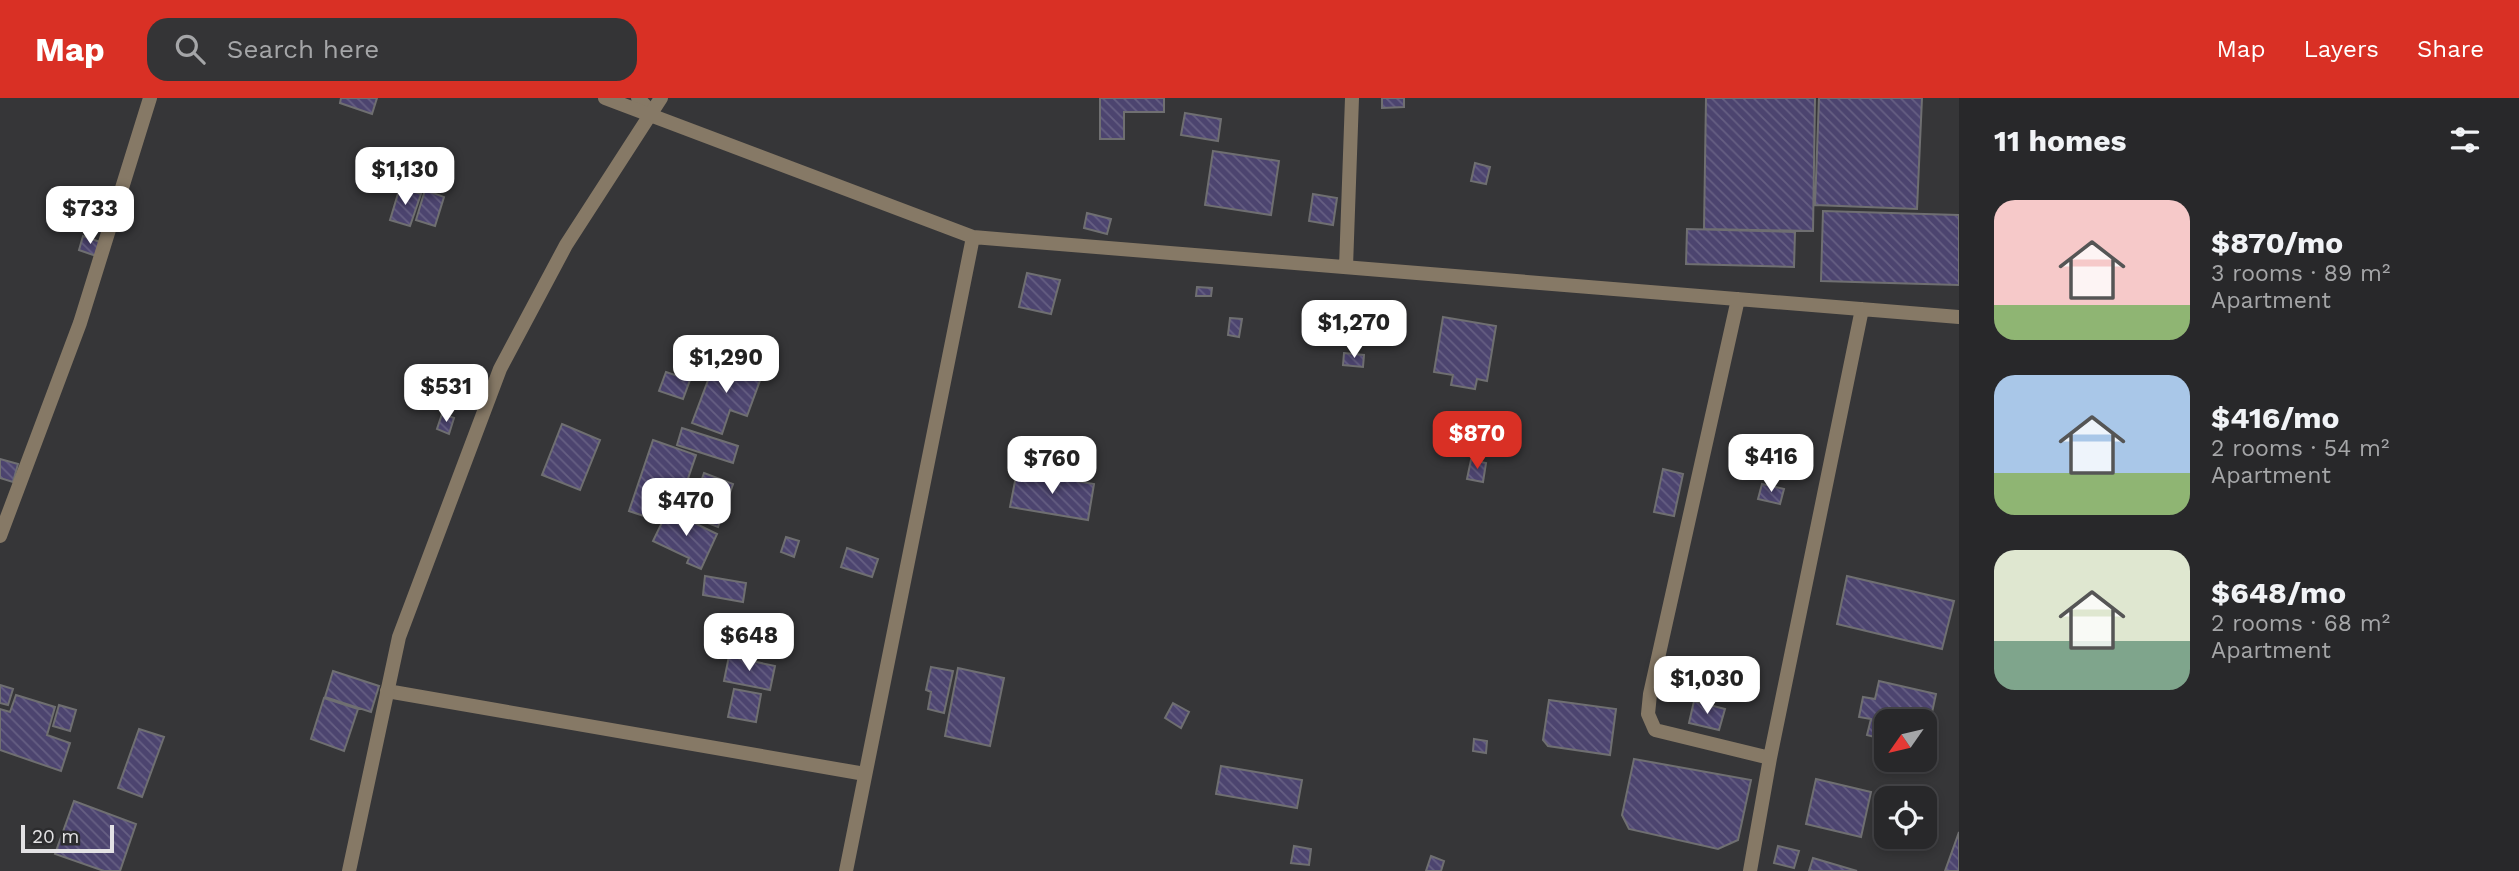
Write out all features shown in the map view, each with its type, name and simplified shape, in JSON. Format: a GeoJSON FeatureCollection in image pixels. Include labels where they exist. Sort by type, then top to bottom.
{"type":"FeatureCollection","features":[{"type":"Feature","properties":{"kind":"street"},"geometry":{"type":"LineString","coordinates":[[0,536],[80,324],[150,98]]}},
{"type":"Feature","properties":{"kind":"street"},"geometry":{"type":"LineString","coordinates":[[605,98],[973,237],[1959,317]]}},
{"type":"Feature","properties":{"kind":"street"},"geometry":{"type":"LineString","coordinates":[[638,98],[653,114]]}},
{"type":"Feature","properties":{"kind":"street"},"geometry":{"type":"LineString","coordinates":[[349,871],[398,637],[500,369],[566,245],[661,98]]}},
{"type":"Feature","properties":{"kind":"street"},"geometry":{"type":"LineString","coordinates":[[1346,267],[1352,98]]}},
{"type":"Feature","properties":{"kind":"street"},"geometry":{"type":"LineString","coordinates":[[846,871],[973,237]]}},
{"type":"Feature","properties":{"kind":"street"},"geometry":{"type":"LineString","coordinates":[[1738,299],[1650,694],[1648,715],[1655,730],[1770,758]]}},
{"type":"Feature","properties":{"kind":"street"},"geometry":{"type":"LineString","coordinates":[[1750,871],[1770,758],[1862,309]]}},
{"type":"Feature","properties":{"kind":"street"},"geometry":{"type":"LineString","coordinates":[[387,691],[864,774]]}},
{"type":"Feature","properties":{"kind":"building"},"geometry":{"type":"Polygon","coordinates":[[[341,98],[377,98],[372,114],[340,103],[341,98]]]}},
{"type":"Feature","properties":{"kind":"building"},"geometry":{"type":"Polygon","coordinates":[[[1100,98],[1164,98],[1164,112],[1124,112],[1124,139],[1100,139],[1100,98]]]}},
{"type":"Feature","properties":{"kind":"building"},"geometry":{"type":"Polygon","coordinates":[[[1382,98],[1404,98],[1404,107],[1382,108],[1382,98]]]}},
{"type":"Feature","properties":{"kind":"building"},"geometry":{"type":"Polygon","coordinates":[[[1706,98],[1815,98],[1813,231],[1704,229],[1706,98]]]}},
{"type":"Feature","properties":{"kind":"building"},"geometry":{"type":"Polygon","coordinates":[[[1819,98],[1922,98],[1917,209],[1815,205],[1819,98]]]}},
{"type":"Feature","properties":{"kind":"building"},"geometry":{"type":"Polygon","coordinates":[[[1185,113],[1221,119],[1218,141],[1181,135],[1185,113]]]}},
{"type":"Feature","properties":{"kind":"building"},"geometry":{"type":"Polygon","coordinates":[[[1213,151],[1279,161],[1271,215],[1205,205],[1213,151]]]}},
{"type":"Feature","properties":{"kind":"building"},"geometry":{"type":"Polygon","coordinates":[[[363,162],[376,165],[373,177],[361,174],[363,162]]]}},
{"type":"Feature","properties":{"kind":"building"},"geometry":{"type":"Polygon","coordinates":[[[1475,163],[1490,167],[1486,184],[1471,181],[1475,163]]]}},
{"type":"Feature","properties":{"kind":"building"},"geometry":{"type":"Polygon","coordinates":[[[400,187],[421,194],[410,226],[390,220],[400,187]]]}},
{"type":"Feature","properties":{"kind":"building"},"geometry":{"type":"Polygon","coordinates":[[[425,190],[444,197],[435,226],[416,220],[425,190]]]}},
{"type":"Feature","properties":{"kind":"building"},"geometry":{"type":"Polygon","coordinates":[[[1313,194],[1337,198],[1333,225],[1309,221],[1313,194]]]}},
{"type":"Feature","properties":{"kind":"building"},"geometry":{"type":"Polygon","coordinates":[[[1823,211],[1959,215],[1959,285],[1821,281],[1823,211]]]}},
{"type":"Feature","properties":{"kind":"building"},"geometry":{"type":"Polygon","coordinates":[[[1087,213],[1111,219],[1107,234],[1084,228],[1087,213]]]}},
{"type":"Feature","properties":{"kind":"building"},"geometry":{"type":"Polygon","coordinates":[[[1687,229],[1795,232],[1794,267],[1686,264],[1687,229]]]}},
{"type":"Feature","properties":{"kind":"building"},"geometry":{"type":"Polygon","coordinates":[[[83,236],[100,242],[96,256],[79,250],[83,236]]]}},
{"type":"Feature","properties":{"kind":"building"},"geometry":{"type":"Polygon","coordinates":[[[1027,273],[1060,280],[1051,314],[1019,307],[1027,273]]]}},
{"type":"Feature","properties":{"kind":"building"},"geometry":{"type":"Polygon","coordinates":[[[1197,287],[1212,288],[1211,296],[1196,296],[1197,287]]]}},
{"type":"Feature","properties":{"kind":"building"},"geometry":{"type":"Polygon","coordinates":[[[1443,317],[1496,326],[1487,381],[1477,379],[1475,389],[1451,385],[1453,375],[1434,372],[1443,317]]]}},
{"type":"Feature","properties":{"kind":"building"},"geometry":{"type":"Polygon","coordinates":[[[1230,318],[1242,319],[1239,337],[1228,335],[1230,318]]]}},
{"type":"Feature","properties":{"kind":"building"},"geometry":{"type":"Polygon","coordinates":[[[1344,353],[1364,355],[1363,367],[1343,365],[1344,353]]]}},
{"type":"Feature","properties":{"kind":"building"},"geometry":{"type":"Polygon","coordinates":[[[716,359],[762,375],[747,416],[730,410],[722,434],[692,423],[716,359]]]}},
{"type":"Feature","properties":{"kind":"building"},"geometry":{"type":"Polygon","coordinates":[[[666,372],[690,380],[683,399],[659,391],[666,372]]]}},
{"type":"Feature","properties":{"kind":"building"},"geometry":{"type":"Polygon","coordinates":[[[1469,413],[1491,418],[1486,437],[1465,432],[1469,413]]]}},
{"type":"Feature","properties":{"kind":"building"},"geometry":{"type":"Polygon","coordinates":[[[442,414],[454,418],[449,434],[437,429],[442,414]]]}},
{"type":"Feature","properties":{"kind":"building"},"geometry":{"type":"Polygon","coordinates":[[[562,424],[600,440],[580,490],[542,475],[562,424]]]}},
{"type":"Feature","properties":{"kind":"building"},"geometry":{"type":"Polygon","coordinates":[[[682,428],[738,446],[733,463],[677,445],[682,428]]]}},
{"type":"Feature","properties":{"kind":"building"},"geometry":{"type":"Polygon","coordinates":[[[653,440],[696,455],[680,502],[667,497],[659,521],[629,511],[653,440]]]}},
{"type":"Feature","properties":{"kind":"building"},"geometry":{"type":"Polygon","coordinates":[[[0,459],[18,464],[13,482],[0,478],[0,459]]]}},
{"type":"Feature","properties":{"kind":"building"},"geometry":{"type":"Polygon","coordinates":[[[1471,460],[1486,463],[1483,482],[1467,479],[1471,460]]]}},
{"type":"Feature","properties":{"kind":"building"},"geometry":{"type":"Polygon","coordinates":[[[1663,469],[1683,474],[1674,516],[1654,512],[1663,469]]]}},
{"type":"Feature","properties":{"kind":"building"},"geometry":{"type":"Polygon","coordinates":[[[1017,471],[1094,484],[1088,520],[1010,507],[1017,471]]]}},
{"type":"Feature","properties":{"kind":"building"},"geometry":{"type":"Polygon","coordinates":[[[704,473],[733,484],[718,527],[689,516],[704,473]]]}},
{"type":"Feature","properties":{"kind":"building"},"geometry":{"type":"Polygon","coordinates":[[[1762,484],[1784,489],[1780,504],[1758,499],[1762,484]]]}},
{"type":"Feature","properties":{"kind":"building"},"geometry":{"type":"Polygon","coordinates":[[[668,510],[717,534],[701,569],[687,563],[689,558],[653,541],[668,510]]]}},
{"type":"Feature","properties":{"kind":"building"},"geometry":{"type":"Polygon","coordinates":[[[786,537],[799,541],[794,557],[781,552],[786,537]]]}},
{"type":"Feature","properties":{"kind":"building"},"geometry":{"type":"Polygon","coordinates":[[[847,548],[878,559],[872,577],[841,567],[847,548]]]}},
{"type":"Feature","properties":{"kind":"building"},"geometry":{"type":"Polygon","coordinates":[[[705,576],[746,583],[743,602],[703,595],[705,576]]]}},
{"type":"Feature","properties":{"kind":"building"},"geometry":{"type":"Polygon","coordinates":[[[1847,576],[1954,601],[1942,649],[1837,624],[1847,576]]]}},
{"type":"Feature","properties":{"kind":"building"},"geometry":{"type":"Polygon","coordinates":[[[729,656],[775,666],[770,690],[724,681],[729,656]]]}},
{"type":"Feature","properties":{"kind":"building"},"geometry":{"type":"Polygon","coordinates":[[[931,667],[953,671],[944,713],[928,709],[931,692],[926,690],[931,667]]]}},
{"type":"Feature","properties":{"kind":"building"},"geometry":{"type":"Polygon","coordinates":[[[958,668],[1004,678],[990,746],[945,736],[958,668]]]}},
{"type":"Feature","properties":{"kind":"building"},"geometry":{"type":"Polygon","coordinates":[[[333,671],[379,686],[371,712],[325,697],[333,671]]]}},
{"type":"Feature","properties":{"kind":"building"},"geometry":{"type":"Polygon","coordinates":[[[1879,681],[1936,694],[1933,709],[1874,709],[1874,737],[1867,735],[1871,719],[1859,717],[1863,697],[1875,699],[1879,681]]]}},
{"type":"Feature","properties":{"kind":"building"},"geometry":{"type":"Polygon","coordinates":[[[0,685],[13,689],[8,705],[0,703],[0,685]]]}},
{"type":"Feature","properties":{"kind":"building"},"geometry":{"type":"Polygon","coordinates":[[[734,689],[761,694],[756,722],[728,717],[734,689]]]}},
{"type":"Feature","properties":{"kind":"building"},"geometry":{"type":"Polygon","coordinates":[[[16,695],[55,707],[47,735],[70,743],[61,771],[0,750],[0,709],[10,712],[16,695]]]}},
{"type":"Feature","properties":{"kind":"building"},"geometry":{"type":"Polygon","coordinates":[[[324,698],[358,709],[344,751],[311,739],[324,698]]]}},
{"type":"Feature","properties":{"kind":"building"},"geometry":{"type":"Polygon","coordinates":[[[1549,700],[1616,709],[1610,755],[1548,746],[1543,740],[1549,700]]]}},
{"type":"Feature","properties":{"kind":"building"},"geometry":{"type":"Polygon","coordinates":[[[1694,701],[1725,709],[1719,730],[1689,723],[1694,701]]]}},
{"type":"Feature","properties":{"kind":"building"},"geometry":{"type":"Polygon","coordinates":[[[1173,703],[1189,712],[1181,728],[1165,718],[1173,703]]]}},
{"type":"Feature","properties":{"kind":"building"},"geometry":{"type":"Polygon","coordinates":[[[59,705],[76,710],[70,731],[53,726],[59,705]]]}},
{"type":"Feature","properties":{"kind":"building"},"geometry":{"type":"Polygon","coordinates":[[[139,729],[164,737],[142,797],[118,788],[139,729]]]}},
{"type":"Feature","properties":{"kind":"building"},"geometry":{"type":"Polygon","coordinates":[[[1474,739],[1487,741],[1486,753],[1473,751],[1474,739]]]}},
{"type":"Feature","properties":{"kind":"building"},"geometry":{"type":"Polygon","coordinates":[[[1634,759],[1751,780],[1738,840],[1718,849],[1629,829],[1622,815],[1634,759]]]}},
{"type":"Feature","properties":{"kind":"building"},"geometry":{"type":"Polygon","coordinates":[[[1221,766],[1302,780],[1297,808],[1216,794],[1221,766]]]}},
{"type":"Feature","properties":{"kind":"building"},"geometry":{"type":"Polygon","coordinates":[[[1816,779],[1871,792],[1861,837],[1806,824],[1816,779]]]}},
{"type":"Feature","properties":{"kind":"building"},"geometry":{"type":"Polygon","coordinates":[[[74,801],[136,824],[120,871],[104,871],[55,854],[74,801]]]}},
{"type":"Feature","properties":{"kind":"building"},"geometry":{"type":"Polygon","coordinates":[[[1959,832],[1959,871],[1945,871],[1959,832]]]}},
{"type":"Feature","properties":{"kind":"building"},"geometry":{"type":"Polygon","coordinates":[[[1294,846],[1311,849],[1309,865],[1291,863],[1294,846]]]}},
{"type":"Feature","properties":{"kind":"building"},"geometry":{"type":"Polygon","coordinates":[[[1778,846],[1799,851],[1794,868],[1774,863],[1778,846]]]}},
{"type":"Feature","properties":{"kind":"building"},"geometry":{"type":"Polygon","coordinates":[[[1431,856],[1444,861],[1441,871],[1426,871],[1431,856]]]}},
{"type":"Feature","properties":{"kind":"building"},"geometry":{"type":"Polygon","coordinates":[[[1813,858],[1857,871],[1809,871],[1813,858]]]}}]}
